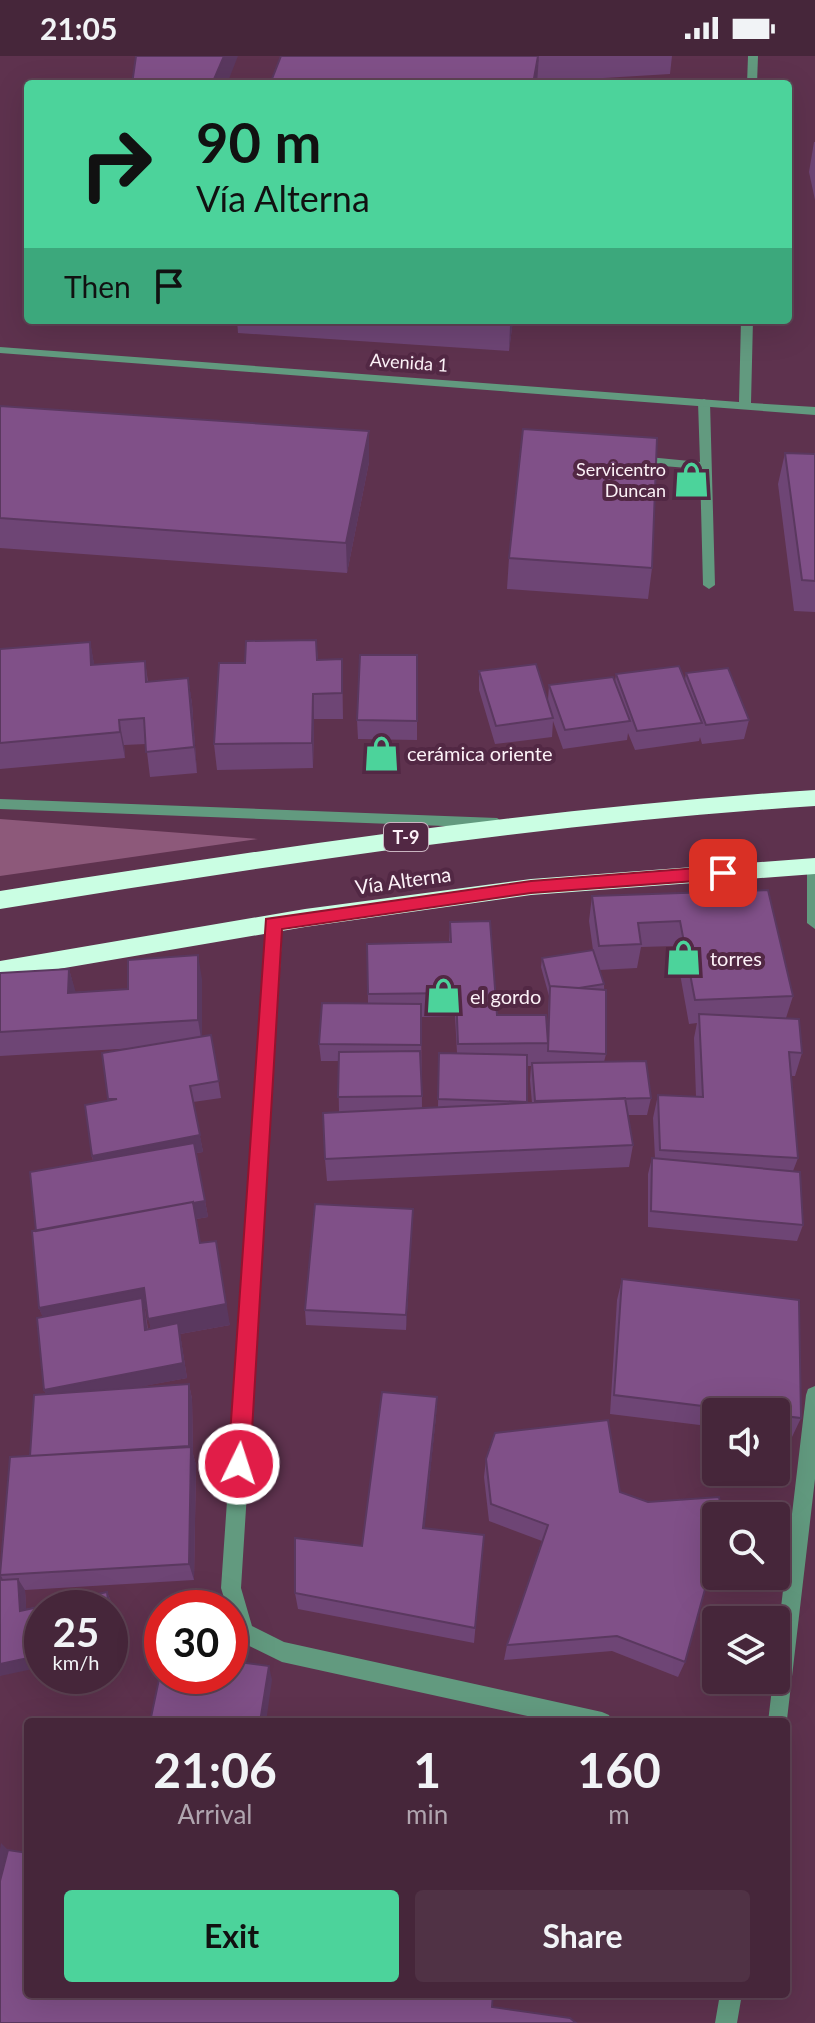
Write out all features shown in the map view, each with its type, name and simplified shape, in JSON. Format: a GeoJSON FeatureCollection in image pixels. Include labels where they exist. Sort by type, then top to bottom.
{"type":"FeatureCollection","features":[{"type":"Feature","properties":{"kind":"highway","name":"T-9"},"geometry":{"type":"LineString","coordinates":[[0,900],[286,853],[506,823],[689,805],[815,798]]}},
{"type":"Feature","properties":{"kind":"highway","name":"Vía Alterna"},"geometry":{"type":"LineString","coordinates":[[0,970],[272,924],[531,887],[814,866]]}},
{"type":"Feature","properties":{"kind":"street"},"geometry":{"type":"LineString","coordinates":[[752,80],[753,56]]}},
{"type":"Feature","properties":{"kind":"street"},"geometry":{"type":"LineString","coordinates":[[745,405],[747,324]]}},
{"type":"Feature","properties":{"kind":"street","name":"Avenida 1"},"geometry":{"type":"LineString","coordinates":[[0,350],[815,411]]}},
{"type":"Feature","properties":{"kind":"street"},"geometry":{"type":"LineString","coordinates":[[704,402],[709,585]]}},
{"type":"Feature","properties":{"kind":"street"},"geometry":{"type":"LineString","coordinates":[[626,459],[704,466]]}},
{"type":"Feature","properties":{"kind":"street"},"geometry":{"type":"LineString","coordinates":[[0,804],[506,823]]}},
{"type":"Feature","properties":{"kind":"street"},"geometry":{"type":"LineString","coordinates":[[814,866],[815,923]]}},
{"type":"Feature","properties":{"kind":"street"},"geometry":{"type":"LineString","coordinates":[[272,924],[274,937],[231,1588],[244,1633],[282,1652],[584,1718]]}},
{"type":"Feature","properties":{"kind":"street"},"geometry":{"type":"LineString","coordinates":[[778,1718],[815,1395]]}},
{"type":"Feature","properties":{"kind":"street"},"geometry":{"type":"LineString","coordinates":[[726,2023],[730,1998]]}},
{"type":"Feature","properties":{"kind":"shaded area"},"geometry":{"type":"Polygon","coordinates":[[[0,819],[258,839],[0,876],[0,819]]]}},
{"type":"Feature","properties":{"kind":"building"},"geometry":{"type":"Polygon","coordinates":[[[136,56],[224,56],[214,80],[133,80],[136,56]]]}},
{"type":"Feature","properties":{"kind":"building"},"geometry":{"type":"Polygon","coordinates":[[[281,56],[538,56],[534,80],[272,80],[281,56]]]}},
{"type":"Feature","properties":{"kind":"building"},"geometry":{"type":"Polygon","coordinates":[[[0,406],[369,431],[346,543],[0,518],[0,406]]]}},
{"type":"Feature","properties":{"kind":"building"},"geometry":{"type":"Polygon","coordinates":[[[523,429],[657,438],[652,568],[509,558],[523,429]]]}},
{"type":"Feature","properties":{"kind":"building"},"geometry":{"type":"Polygon","coordinates":[[[785,453],[815,454],[815,581],[802,580],[785,453]]]}},
{"type":"Feature","properties":{"kind":"building"},"geometry":{"type":"Polygon","coordinates":[[[316,640],[317,660],[342,659],[342,693],[313,694],[312,743],[214,744],[219,663],[245,663],[246,641],[316,640]]]}},
{"type":"Feature","properties":{"kind":"building"},"geometry":{"type":"Polygon","coordinates":[[[90,642],[91,665],[145,661],[146,682],[188,678],[194,747],[146,752],[144,718],[119,720],[120,732],[0,743],[0,649],[90,642]]]}},
{"type":"Feature","properties":{"kind":"building"},"geometry":{"type":"Polygon","coordinates":[[[360,655],[417,655],[417,721],[357,720],[360,655]]]}},
{"type":"Feature","properties":{"kind":"building"},"geometry":{"type":"Polygon","coordinates":[[[536,664],[553,718],[496,726],[479,671],[536,664]]]}},
{"type":"Feature","properties":{"kind":"building"},"geometry":{"type":"Polygon","coordinates":[[[679,666],[702,723],[637,731],[616,674],[679,666]]]}},
{"type":"Feature","properties":{"kind":"building"},"geometry":{"type":"Polygon","coordinates":[[[728,668],[749,720],[706,725],[686,673],[728,668]]]}},
{"type":"Feature","properties":{"kind":"building"},"geometry":{"type":"Polygon","coordinates":[[[613,677],[630,721],[565,730],[549,685],[613,677]]]}},
{"type":"Feature","properties":{"kind":"building"},"geometry":{"type":"Polygon","coordinates":[[[768,890],[793,996],[695,1000],[680,921],[638,923],[641,944],[599,946],[592,896],[768,890]]]}},
{"type":"Feature","properties":{"kind":"building"},"geometry":{"type":"Polygon","coordinates":[[[490,921],[497,1015],[546,1015],[548,1043],[458,1044],[456,993],[368,994],[367,944],[451,942],[450,922],[490,921]]]}},
{"type":"Feature","properties":{"kind":"building"},"geometry":{"type":"Polygon","coordinates":[[[593,950],[604,984],[579,988],[550,987],[542,958],[593,950]]]}},
{"type":"Feature","properties":{"kind":"building"},"geometry":{"type":"Polygon","coordinates":[[[198,955],[198,1020],[0,1032],[0,973],[69,969],[68,993],[128,989],[128,960],[198,955]]]}},
{"type":"Feature","properties":{"kind":"building"},"geometry":{"type":"Polygon","coordinates":[[[550,986],[606,990],[606,1054],[548,1051],[550,986]]]}},
{"type":"Feature","properties":{"kind":"building"},"geometry":{"type":"Polygon","coordinates":[[[322,1003],[421,1004],[421,1045],[319,1044],[322,1003]]]}},
{"type":"Feature","properties":{"kind":"building"},"geometry":{"type":"Polygon","coordinates":[[[699,1014],[799,1019],[802,1053],[789,1052],[798,1158],[660,1150],[658,1095],[703,1097],[699,1014]]]}},
{"type":"Feature","properties":{"kind":"building"},"geometry":{"type":"Polygon","coordinates":[[[211,1035],[219,1081],[190,1086],[200,1135],[92,1156],[85,1105],[117,1099],[108,1099],[102,1053],[211,1035]]]}},
{"type":"Feature","properties":{"kind":"building"},"geometry":{"type":"Polygon","coordinates":[[[420,1051],[422,1096],[338,1097],[339,1052],[420,1051]]]}},
{"type":"Feature","properties":{"kind":"building"},"geometry":{"type":"Polygon","coordinates":[[[439,1053],[527,1055],[527,1102],[438,1099],[439,1053]]]}},
{"type":"Feature","properties":{"kind":"building"},"geometry":{"type":"Polygon","coordinates":[[[646,1061],[651,1098],[535,1101],[532,1063],[646,1061]]]}},
{"type":"Feature","properties":{"kind":"building"},"geometry":{"type":"Polygon","coordinates":[[[625,1098],[633,1145],[325,1159],[323,1113],[625,1098]]]}},
{"type":"Feature","properties":{"kind":"building"},"geometry":{"type":"Polygon","coordinates":[[[194,1143],[205,1201],[36,1231],[30,1172],[194,1143]]]}},
{"type":"Feature","properties":{"kind":"building"},"geometry":{"type":"Polygon","coordinates":[[[652,1158],[800,1172],[803,1225],[651,1211],[652,1158]]]}},
{"type":"Feature","properties":{"kind":"building"},"geometry":{"type":"Polygon","coordinates":[[[193,1202],[200,1243],[216,1241],[226,1304],[148,1319],[144,1288],[39,1308],[32,1231],[193,1202]]]}},
{"type":"Feature","properties":{"kind":"building"},"geometry":{"type":"Polygon","coordinates":[[[315,1204],[413,1209],[406,1315],[305,1310],[315,1204]]]}},
{"type":"Feature","properties":{"kind":"building"},"geometry":{"type":"Polygon","coordinates":[[[622,1279],[799,1300],[801,1418],[790,1417],[790,1398],[702,1398],[702,1406],[614,1395],[622,1279]]]}},
{"type":"Feature","properties":{"kind":"building"},"geometry":{"type":"Polygon","coordinates":[[[142,1298],[145,1330],[178,1323],[183,1363],[44,1390],[37,1318],[142,1298]]]}},
{"type":"Feature","properties":{"kind":"building"},"geometry":{"type":"Polygon","coordinates":[[[189,1384],[189,1446],[30,1456],[34,1395],[189,1384]]]}},
{"type":"Feature","properties":{"kind":"building"},"geometry":{"type":"Polygon","coordinates":[[[382,1392],[437,1397],[423,1528],[484,1535],[475,1628],[295,1593],[295,1538],[362,1546],[382,1392]]]}},
{"type":"Feature","properties":{"kind":"building"},"geometry":{"type":"Polygon","coordinates":[[[608,1420],[620,1492],[648,1502],[719,1497],[720,1502],[702,1502],[702,1590],[705,1590],[685,1662],[617,1636],[507,1645],[548,1525],[491,1504],[486,1459],[495,1433],[608,1420]]]}},
{"type":"Feature","properties":{"kind":"building"},"geometry":{"type":"Polygon","coordinates":[[[191,1447],[189,1564],[0,1575],[10,1457],[191,1447]]]}},
{"type":"Feature","properties":{"kind":"building"},"geometry":{"type":"Polygon","coordinates":[[[0,1576],[2,1580],[18,1579],[20,1611],[24,1610],[24,1659],[0,1664],[0,1576]]]}},
{"type":"Feature","properties":{"kind":"building"},"geometry":{"type":"Polygon","coordinates":[[[248,1663],[269,1666],[261,1718],[151,1718],[156,1694],[248,1694],[248,1663]]]}},
{"type":"Feature","properties":{"kind":"building"},"geometry":{"type":"Polygon","coordinates":[[[8,1850],[24,1852],[24,1998],[493,1998],[492,2007],[570,2018],[576,2023],[0,2023],[0,1881],[8,1850]]]}},
{"type":"Feature","properties":{"kind":"place","name":"Servicentro Duncan"},"geometry":{"type":"Point","coordinates":[692,479]}},
{"type":"Feature","properties":{"kind":"place","name":"cerámica oriente"},"geometry":{"type":"Point","coordinates":[381,753]}},
{"type":"Feature","properties":{"kind":"place","name":"torres"},"geometry":{"type":"Point","coordinates":[684,958]}},
{"type":"Feature","properties":{"kind":"place","name":"el gordo"},"geometry":{"type":"Point","coordinates":[444,996]}},
{"type":"Feature","properties":{"kind":"route"},"geometry":{"type":"LineString","coordinates":[[239,1464],[274,937],[272,924],[531,887],[723,873]]}}]}
